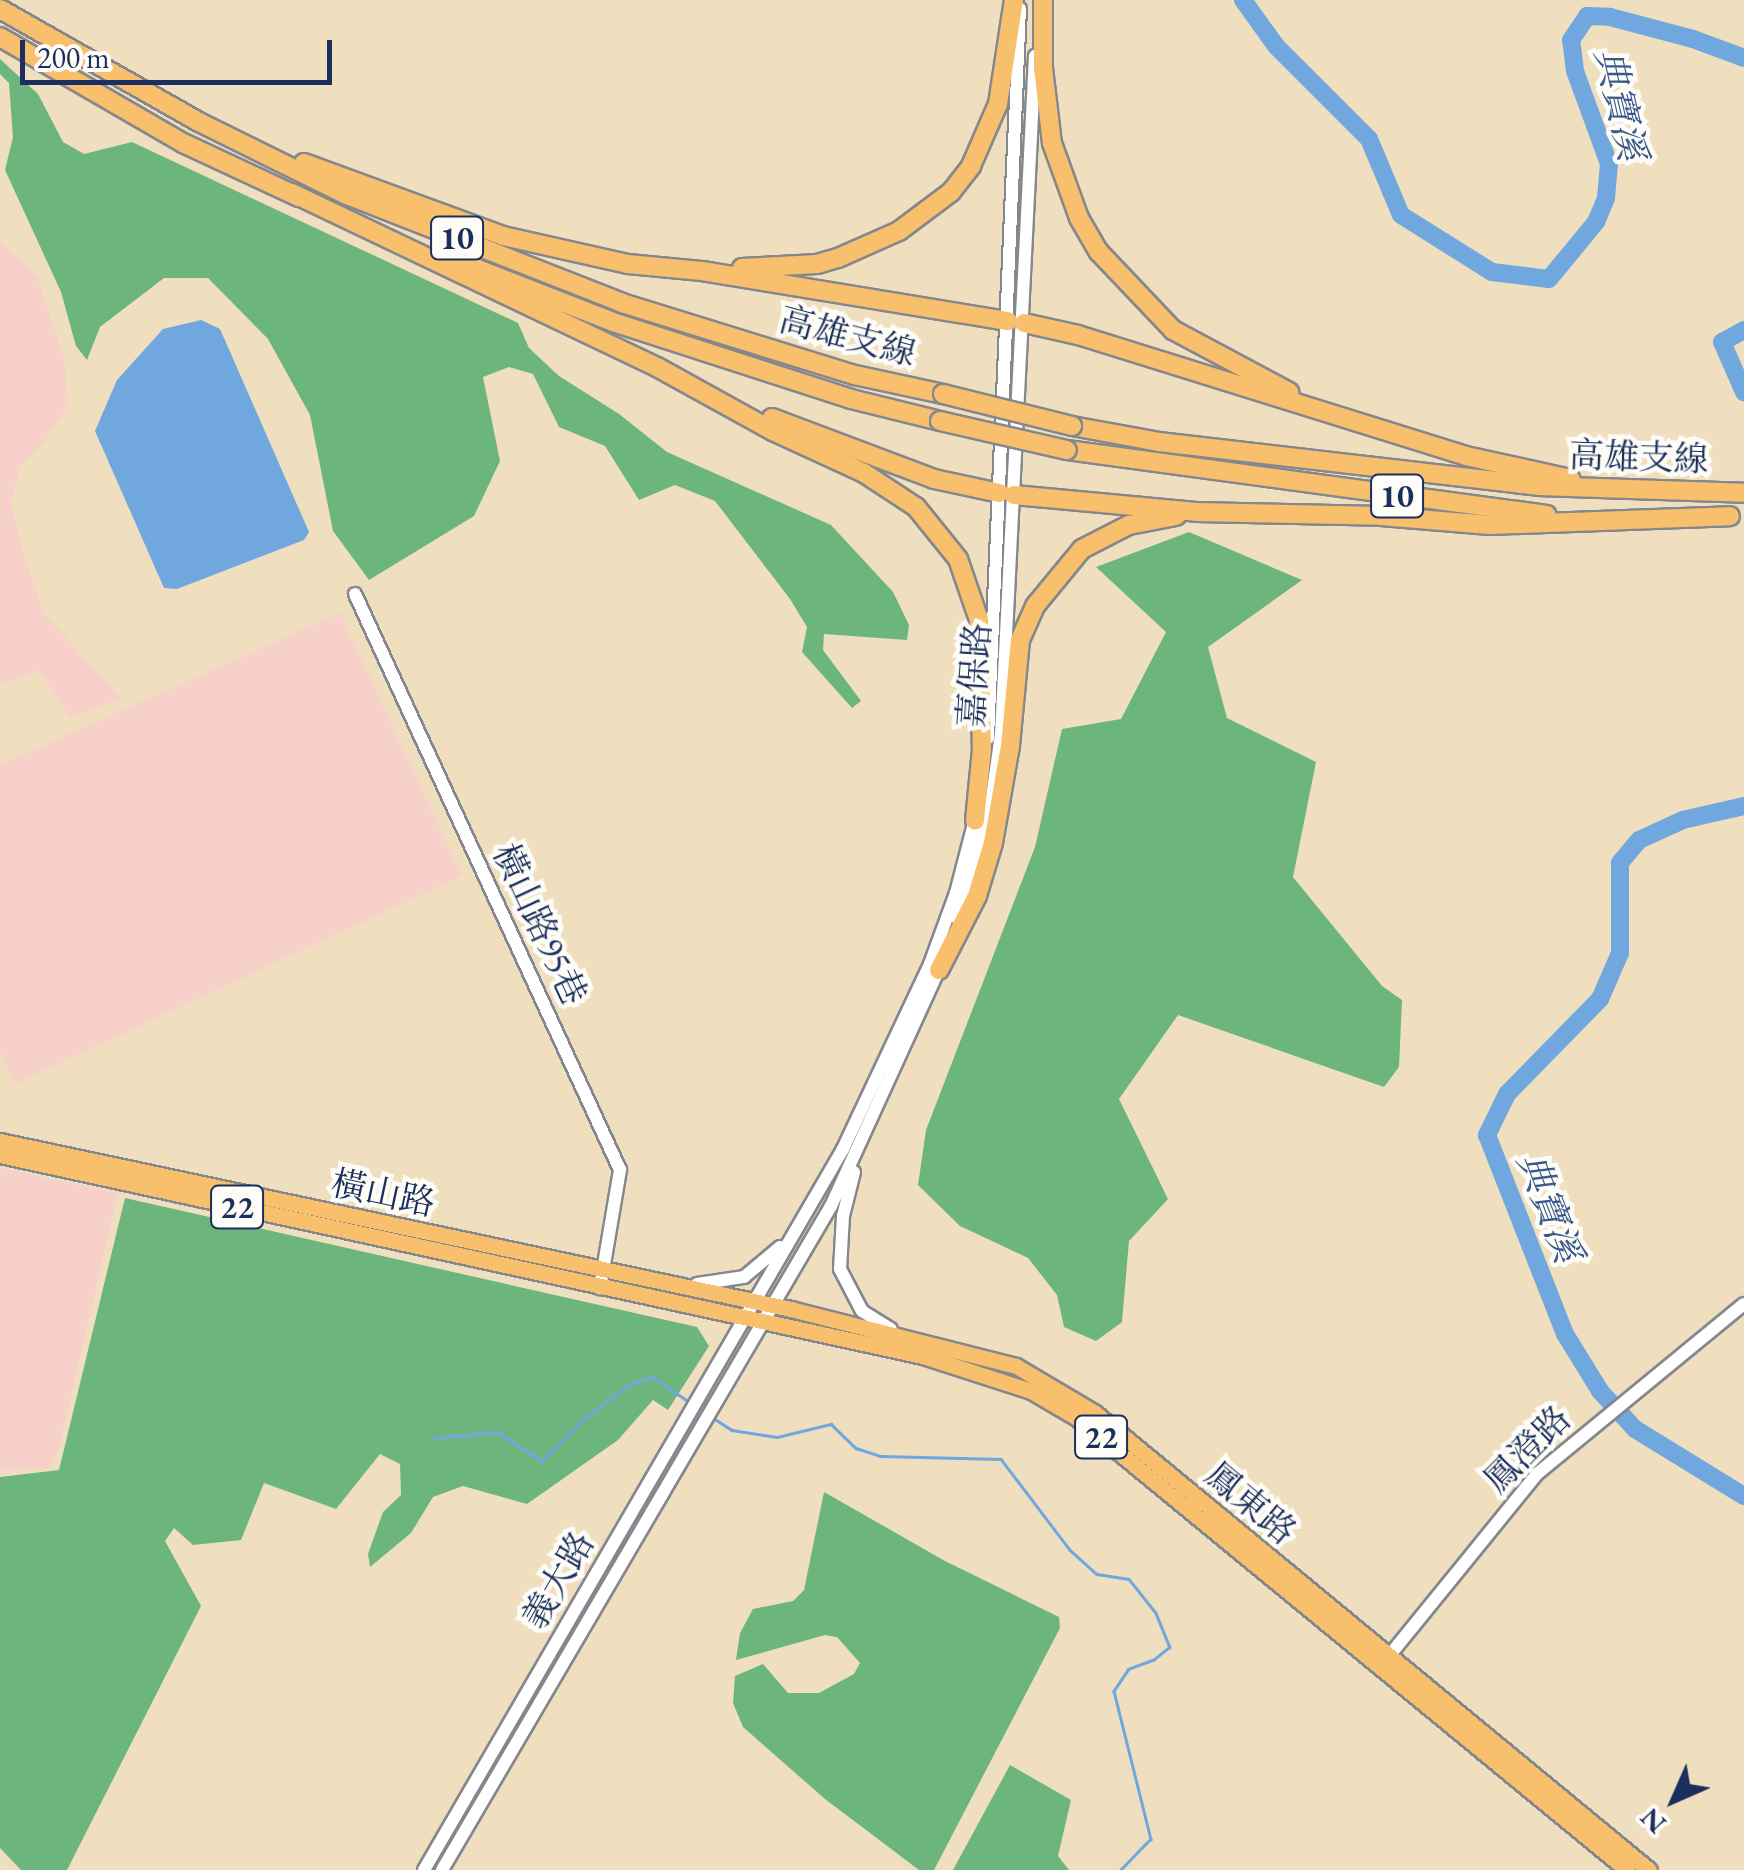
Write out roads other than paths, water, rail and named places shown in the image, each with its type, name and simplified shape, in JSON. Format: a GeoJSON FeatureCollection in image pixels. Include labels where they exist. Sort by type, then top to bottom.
{"type":"FeatureCollection","features":[{"type":"Feature","properties":{"kind":"highway"},"geometry":{"type":"LineString","coordinates":[[702,270],[817,264],[870,246],[929,211],[951,192],[984,140],[1007,64],[1017,0]]}},
{"type":"Feature","properties":{"kind":"highway"},"geometry":{"type":"LineString","coordinates":[[1040,0],[1052,143],[1079,218],[1100,252],[1173,330],[1239,368],[1334,414]]}},
{"type":"Feature","properties":{"kind":"highway","name":"高雄支線"},"geometry":{"type":"LineString","coordinates":[[0,9],[228,138],[348,194],[622,303],[856,375],[1072,426],[1159,442],[1538,486],[1744,493]]}},
{"type":"Feature","properties":{"kind":"highway","name":"高雄支線"},"geometry":{"type":"LineString","coordinates":[[0,37],[184,143],[292,193],[613,322],[850,399],[1067,450],[1544,515],[1737,516]]}},
{"type":"Feature","properties":{"kind":"highway"},"geometry":{"type":"LineString","coordinates":[[228,138],[502,236],[628,264],[702,270],[1016,322],[1466,456],[1616,489]]}},
{"type":"Feature","properties":{"kind":"highway"},"geometry":{"type":"LineString","coordinates":[[292,193],[679,380],[891,488],[935,527],[958,559],[979,620],[982,749],[976,821]]}},
{"type":"Feature","properties":{"kind":"highway"},"geometry":{"type":"LineString","coordinates":[[679,380],[849,450],[934,480],[1007,494],[1196,512],[1381,516],[1506,526],[1737,516]]}},
{"type":"Feature","properties":{"kind":"highway"},"geometry":{"type":"LineString","coordinates":[[939,970],[977,896],[993,843],[1010,746],[1020,640],[1035,606],[1064,566],[1101,537],[1129,526],[1196,512]]}},
{"type":"Feature","properties":{"kind":"main road","name":"橫山路"},"geometry":{"type":"LineString","coordinates":[[0,1142],[601,1280],[744,1320]]}},
{"type":"Feature","properties":{"kind":"main road","name":"橫山路"},"geometry":{"type":"LineString","coordinates":[[0,1155],[601,1280],[668,1282],[754,1302]]}},
{"type":"Feature","properties":{"kind":"main road","name":"鳳東路"},"geometry":{"type":"LineString","coordinates":[[754,1302],[922,1339],[1016,1366],[1070,1394],[1201,1510],[1649,1870]]}},
{"type":"Feature","properties":{"kind":"main road","name":"鳳東路"},"geometry":{"type":"LineString","coordinates":[[744,1320],[923,1356],[994,1376],[1078,1418],[1152,1469]]}},
{"type":"Feature","properties":{"kind":"main road","name":"鳳東路"},"geometry":{"type":"LineString","coordinates":[[1385,1661],[1627,1870]]}},
{"type":"Feature","properties":{"kind":"street","name":"嘉保路"},"geometry":{"type":"LineString","coordinates":[[1016,322],[1017,0]]}},
{"type":"Feature","properties":{"kind":"street","name":"嘉保路"},"geometry":{"type":"LineString","coordinates":[[744,1320],[843,1149],[930,964],[976,821],[992,699],[1040,0]]}},
{"type":"Feature","properties":{"kind":"street","name":"嘉保路"},"geometry":{"type":"LineString","coordinates":[[762,1323],[860,1149],[939,970],[975,867],[992,798],[1006,668],[1007,494]]}},
{"type":"Feature","properties":{"kind":"street","name":"橫山路95巷"},"geometry":{"type":"LineString","coordinates":[[356,594],[620,1170],[601,1280]]}},
{"type":"Feature","properties":{"kind":"street"},"geometry":{"type":"LineString","coordinates":[[860,1149],[840,1243],[844,1280],[870,1318],[922,1339]]}},
{"type":"Feature","properties":{"kind":"street"},"geometry":{"type":"LineString","coordinates":[[668,1282],[707,1285],[744,1277],[770,1258],[803,1218]]}},
{"type":"Feature","properties":{"kind":"street","name":"鳳澄路"},"geometry":{"type":"LineString","coordinates":[[1385,1661],[1510,1505],[1588,1428],[1744,1304]]}},
{"type":"Feature","properties":{"kind":"street","name":"義大路"},"geometry":{"type":"LineString","coordinates":[[424,1870],[744,1320]]}},
{"type":"Feature","properties":{"kind":"street","name":"義大路"},"geometry":{"type":"LineString","coordinates":[[442,1870],[762,1323]]}},
{"type":"Feature","properties":{"kind":"street"},"geometry":{"type":"LineString","coordinates":[[648,1486],[662,1493]]}},
{"type":"Feature","properties":{"kind":"water"},"geometry":{"type":"Polygon","coordinates":[[[201,320],[220,329],[309,532],[304,540],[177,589],[164,588],[95,431],[117,380],[163,329],[201,320]]]}},
{"type":"Feature","properties":{"kind":"waterway","name":"典寶溪"},"geometry":{"type":"LineString","coordinates":[[1243,0],[1276,46],[1369,139],[1401,215],[1492,272],[1549,279],[1596,222],[1606,198],[1609,164],[1575,71],[1571,40],[1587,16],[1610,17],[1693,39],[1744,58]]}},
{"type":"Feature","properties":{"kind":"waterway","name":"典寶溪"},"geometry":{"type":"LineString","coordinates":[[1744,330],[1722,342],[1744,392]]}},
{"type":"Feature","properties":{"kind":"waterway","name":"典寶溪"},"geometry":{"type":"LineString","coordinates":[[1744,806],[1683,820],[1639,840],[1620,863],[1620,953],[1600,999],[1507,1094],[1487,1135],[1565,1334],[1600,1391],[1635,1429],[1744,1496]]}},
{"type":"Feature","properties":{"kind":"waterway"},"geometry":{"type":"LineString","coordinates":[[434,1438],[498,1432],[542,1461],[585,1418],[630,1384],[652,1377],[691,1403]]}},
{"type":"Feature","properties":{"kind":"waterway"},"geometry":{"type":"LineString","coordinates":[[715,1419],[732,1430],[777,1437],[831,1424],[856,1448],[880,1456],[1001,1459],[1070,1550],[1097,1574],[1129,1579],[1156,1613],[1170,1647],[1154,1660],[1129,1669],[1114,1691],[1151,1839],[1121,1870]]}}]}
